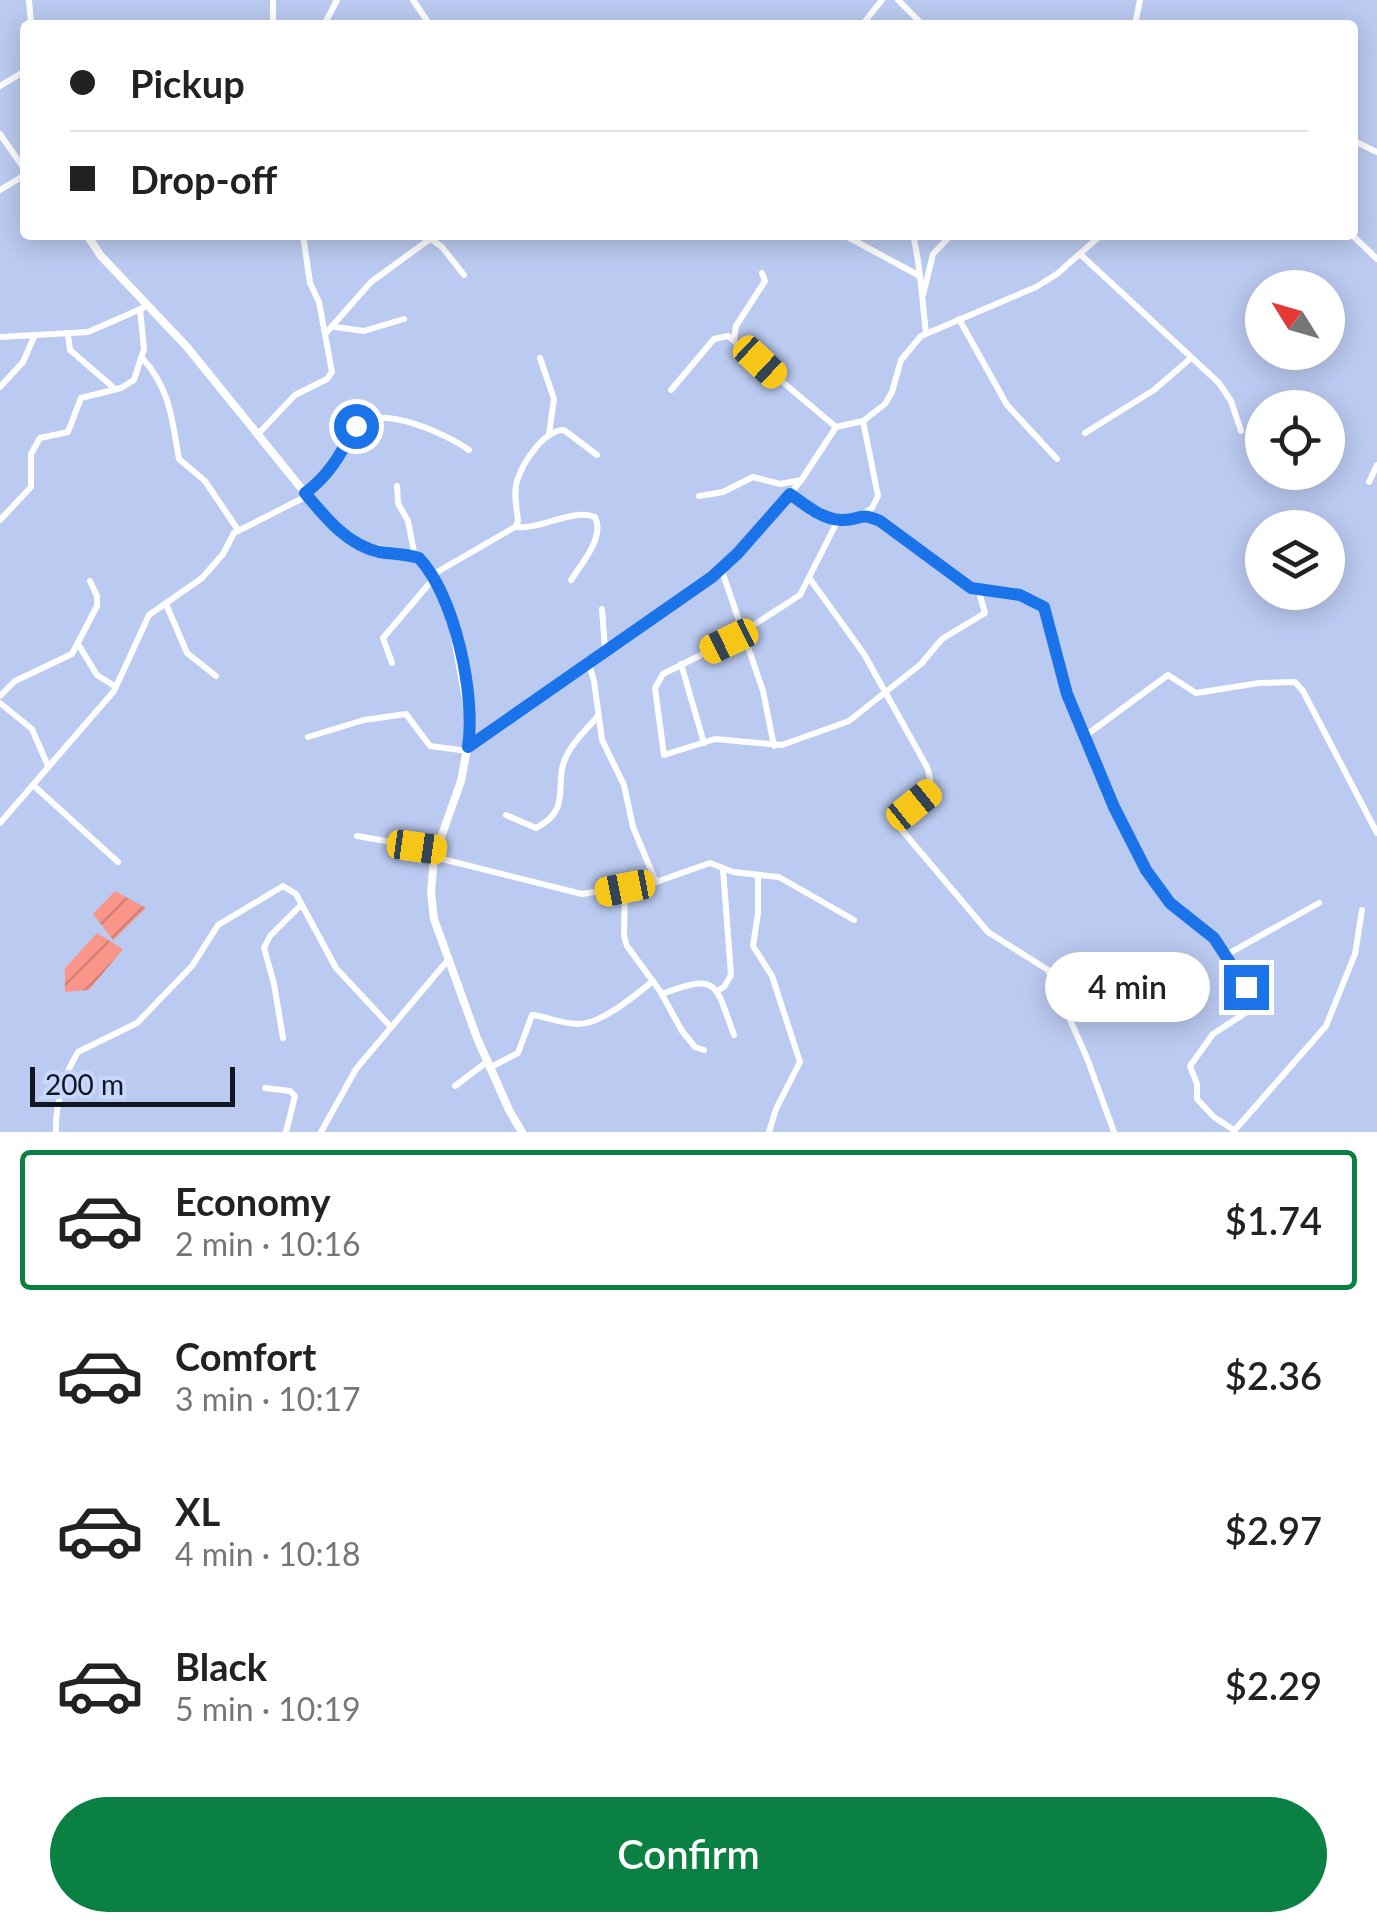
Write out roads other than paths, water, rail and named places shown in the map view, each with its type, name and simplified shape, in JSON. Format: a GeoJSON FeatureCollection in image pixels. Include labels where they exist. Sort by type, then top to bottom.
{"type":"FeatureCollection","features":[{"type":"Feature","properties":{"kind":"street"},"geometry":{"type":"LineString","coordinates":[[866,20],[882,0]]}},
{"type":"Feature","properties":{"kind":"street"},"geometry":{"type":"LineString","coordinates":[[898,0],[918,20]]}},
{"type":"Feature","properties":{"kind":"street"},"geometry":{"type":"LineString","coordinates":[[0,134],[20,164]]}},
{"type":"Feature","properties":{"kind":"street"},"geometry":{"type":"LineString","coordinates":[[90,240],[144,308],[259,434],[327,520],[364,546],[415,556]]}},
{"type":"Feature","properties":{"kind":"street"},"geometry":{"type":"LineString","coordinates":[[259,434],[302,390],[331,376],[326,333],[310,283],[304,240]]}},
{"type":"Feature","properties":{"kind":"street"},"geometry":{"type":"LineString","coordinates":[[326,333],[371,282],[424,240]]}},
{"type":"Feature","properties":{"kind":"street"},"geometry":{"type":"LineString","coordinates":[[433,240],[464,275]]}},
{"type":"Feature","properties":{"kind":"street"},"geometry":{"type":"LineString","coordinates":[[853,240],[918,275]]}},
{"type":"Feature","properties":{"kind":"street"},"geometry":{"type":"LineString","coordinates":[[915,240],[920,256],[918,275],[926,333]]}},
{"type":"Feature","properties":{"kind":"street"},"geometry":{"type":"LineString","coordinates":[[923,295],[933,254],[946,240]]}},
{"type":"Feature","properties":{"kind":"street"},"geometry":{"type":"LineString","coordinates":[[308,737],[364,720],[406,714],[430,746],[468,749],[605,650],[651,622],[721,568],[790,494],[836,427],[863,421],[885,404],[901,360],[926,333],[1036,287],[1095,240]]}},
{"type":"Feature","properties":{"kind":"street"},"geometry":{"type":"LineString","coordinates":[[1357,240],[1377,259]]}},
{"type":"Feature","properties":{"kind":"street"},"geometry":{"type":"LineString","coordinates":[[1080,254],[1218,382],[1231,401],[1241,430]]}},
{"type":"Feature","properties":{"kind":"street"},"geometry":{"type":"LineString","coordinates":[[734,339],[736,326],[764,281],[762,273]]}},
{"type":"Feature","properties":{"kind":"street"},"geometry":{"type":"LineString","coordinates":[[0,337],[88,332],[144,308]]}},
{"type":"Feature","properties":{"kind":"street"},"geometry":{"type":"LineString","coordinates":[[0,520],[30,487],[31,454],[36,442],[45,435],[62,436],[68,432],[76,403],[83,396],[134,380],[143,359],[144,308]]}},
{"type":"Feature","properties":{"kind":"street"},"geometry":{"type":"LineString","coordinates":[[334,327],[364,331],[404,319]]}},
{"type":"Feature","properties":{"kind":"street"},"geometry":{"type":"LineString","coordinates":[[959,320],[1007,405],[1057,459]]}},
{"type":"Feature","properties":{"kind":"street"},"geometry":{"type":"LineString","coordinates":[[68,335],[70,350],[115,389]]}},
{"type":"Feature","properties":{"kind":"street"},"geometry":{"type":"LineString","coordinates":[[671,390],[714,338],[722,335],[734,339],[836,427]]}},
{"type":"Feature","properties":{"kind":"street"},"geometry":{"type":"LineString","coordinates":[[0,387],[23,362],[34,337]]}},
{"type":"Feature","properties":{"kind":"street"},"geometry":{"type":"LineString","coordinates":[[540,358],[554,399],[549,435]]}},
{"type":"Feature","properties":{"kind":"street"},"geometry":{"type":"LineString","coordinates":[[1085,434],[1154,390],[1191,358]]}},
{"type":"Feature","properties":{"kind":"street"},"geometry":{"type":"LineString","coordinates":[[143,359],[169,397],[178,459],[200,475],[238,530]]}},
{"type":"Feature","properties":{"kind":"street"},"geometry":{"type":"LineString","coordinates":[[1,820],[116,687],[144,622],[202,578],[238,530],[254,525],[268,513],[289,507],[318,484],[338,461],[356,426],[369,419],[417,424],[468,450]]}},
{"type":"Feature","properties":{"kind":"street"},"geometry":{"type":"LineString","coordinates":[[790,494],[812,510],[838,520],[872,508],[878,496],[863,421]]}},
{"type":"Feature","properties":{"kind":"street"},"geometry":{"type":"LineString","coordinates":[[515,527],[517,480],[533,452],[549,435],[564,430],[597,455]]}},
{"type":"Feature","properties":{"kind":"street"},"geometry":{"type":"LineString","coordinates":[[1369,482],[1377,465]]}},
{"type":"Feature","properties":{"kind":"street"},"geometry":{"type":"LineString","coordinates":[[699,496],[723,492],[753,477],[780,484],[802,479]]}},
{"type":"Feature","properties":{"kind":"street"},"geometry":{"type":"LineString","coordinates":[[396,486],[415,556],[445,597],[456,630],[470,708],[468,749],[461,781],[436,853],[430,892],[434,919],[489,1064],[522,1132]]}},
{"type":"Feature","properties":{"kind":"street"},"geometry":{"type":"LineString","coordinates":[[392,663],[383,638],[433,576],[515,527],[537,526],[584,514],[594,517],[599,527],[597,536],[571,580]]}},
{"type":"Feature","properties":{"kind":"street"},"geometry":{"type":"LineString","coordinates":[[863,514],[880,521],[979,592],[1020,595],[1044,607],[1065,688],[1114,807],[1146,870],[1170,903],[1208,930],[1246,987],[1250,1010],[1208,1040],[1194,1056],[1190,1070],[1201,1105],[1234,1131],[1326,1026],[1355,954],[1362,910]]}},
{"type":"Feature","properties":{"kind":"street"},"geometry":{"type":"LineString","coordinates":[[838,520],[800,596],[729,641],[664,674],[655,688],[662,750],[669,755],[714,739],[789,744],[849,721],[921,664],[942,639],[985,612],[979,592]]}},
{"type":"Feature","properties":{"kind":"street"},"geometry":{"type":"LineString","coordinates":[[721,568],[763,691],[774,746]]}},
{"type":"Feature","properties":{"kind":"street"},"geometry":{"type":"LineString","coordinates":[[810,579],[842,621],[928,767],[931,791],[903,815],[901,829],[988,932],[1048,970],[1088,1058],[1114,1132]]}},
{"type":"Feature","properties":{"kind":"street"},"geometry":{"type":"LineString","coordinates":[[48,766],[32,728],[0,700],[15,681],[65,659],[97,606],[98,596],[90,581]]}},
{"type":"Feature","properties":{"kind":"street"},"geometry":{"type":"LineString","coordinates":[[166,604],[186,653],[216,676]]}},
{"type":"Feature","properties":{"kind":"street"},"geometry":{"type":"LineString","coordinates":[[602,608],[605,650]]}},
{"type":"Feature","properties":{"kind":"street"},"geometry":{"type":"LineString","coordinates":[[77,643],[97,675],[116,687]]}},
{"type":"Feature","properties":{"kind":"street"},"geometry":{"type":"LineString","coordinates":[[589,664],[602,740],[624,784],[633,826],[656,882]]}},
{"type":"Feature","properties":{"kind":"street"},"geometry":{"type":"LineString","coordinates":[[681,664],[704,743]]}},
{"type":"Feature","properties":{"kind":"street"},"geometry":{"type":"LineString","coordinates":[[1085,736],[1168,675],[1196,693],[1295,682],[1309,701],[1377,833]]}},
{"type":"Feature","properties":{"kind":"street"},"geometry":{"type":"LineString","coordinates":[[506,815],[536,828],[554,815],[562,801],[562,776],[568,753],[598,716]]}},
{"type":"Feature","properties":{"kind":"street"},"geometry":{"type":"LineString","coordinates":[[33,785],[118,862]]}},
{"type":"Feature","properties":{"kind":"street"},"geometry":{"type":"LineString","coordinates":[[357,836],[436,853],[582,894],[656,882],[702,864],[780,877],[854,920]]}},
{"type":"Feature","properties":{"kind":"street"},"geometry":{"type":"LineString","coordinates":[[717,991],[730,980],[732,966],[724,869]]}},
{"type":"Feature","properties":{"kind":"street"},"geometry":{"type":"LineString","coordinates":[[758,876],[753,946],[772,976],[800,1062],[769,1132]]}},
{"type":"Feature","properties":{"kind":"street"},"geometry":{"type":"LineString","coordinates":[[56,1132],[63,1086],[78,1052],[137,1023],[192,966],[204,943],[227,916],[283,886],[293,891],[336,968],[390,1026]]}},
{"type":"Feature","properties":{"kind":"street"},"geometry":{"type":"LineString","coordinates":[[625,888],[627,946],[662,994],[682,1031],[695,1048],[704,1050]]}},
{"type":"Feature","properties":{"kind":"street"},"geometry":{"type":"LineString","coordinates":[[1226,955],[1319,903]]}},
{"type":"Feature","properties":{"kind":"street"},"geometry":{"type":"LineString","coordinates":[[284,1038],[264,948],[270,936],[300,905]]}},
{"type":"Feature","properties":{"kind":"street"},"geometry":{"type":"LineString","coordinates":[[321,1132],[356,1069],[448,960]]}},
{"type":"Feature","properties":{"kind":"street"},"geometry":{"type":"LineString","coordinates":[[455,1086],[489,1064],[518,1052],[532,1015],[569,1023],[596,1021],[653,981]]}},
{"type":"Feature","properties":{"kind":"street"},"geometry":{"type":"LineString","coordinates":[[662,994],[698,982],[709,984],[717,991],[734,1035]]}},
{"type":"Feature","properties":{"kind":"street"},"geometry":{"type":"LineString","coordinates":[[265,1088],[290,1091],[295,1096],[286,1132]]}}]}
